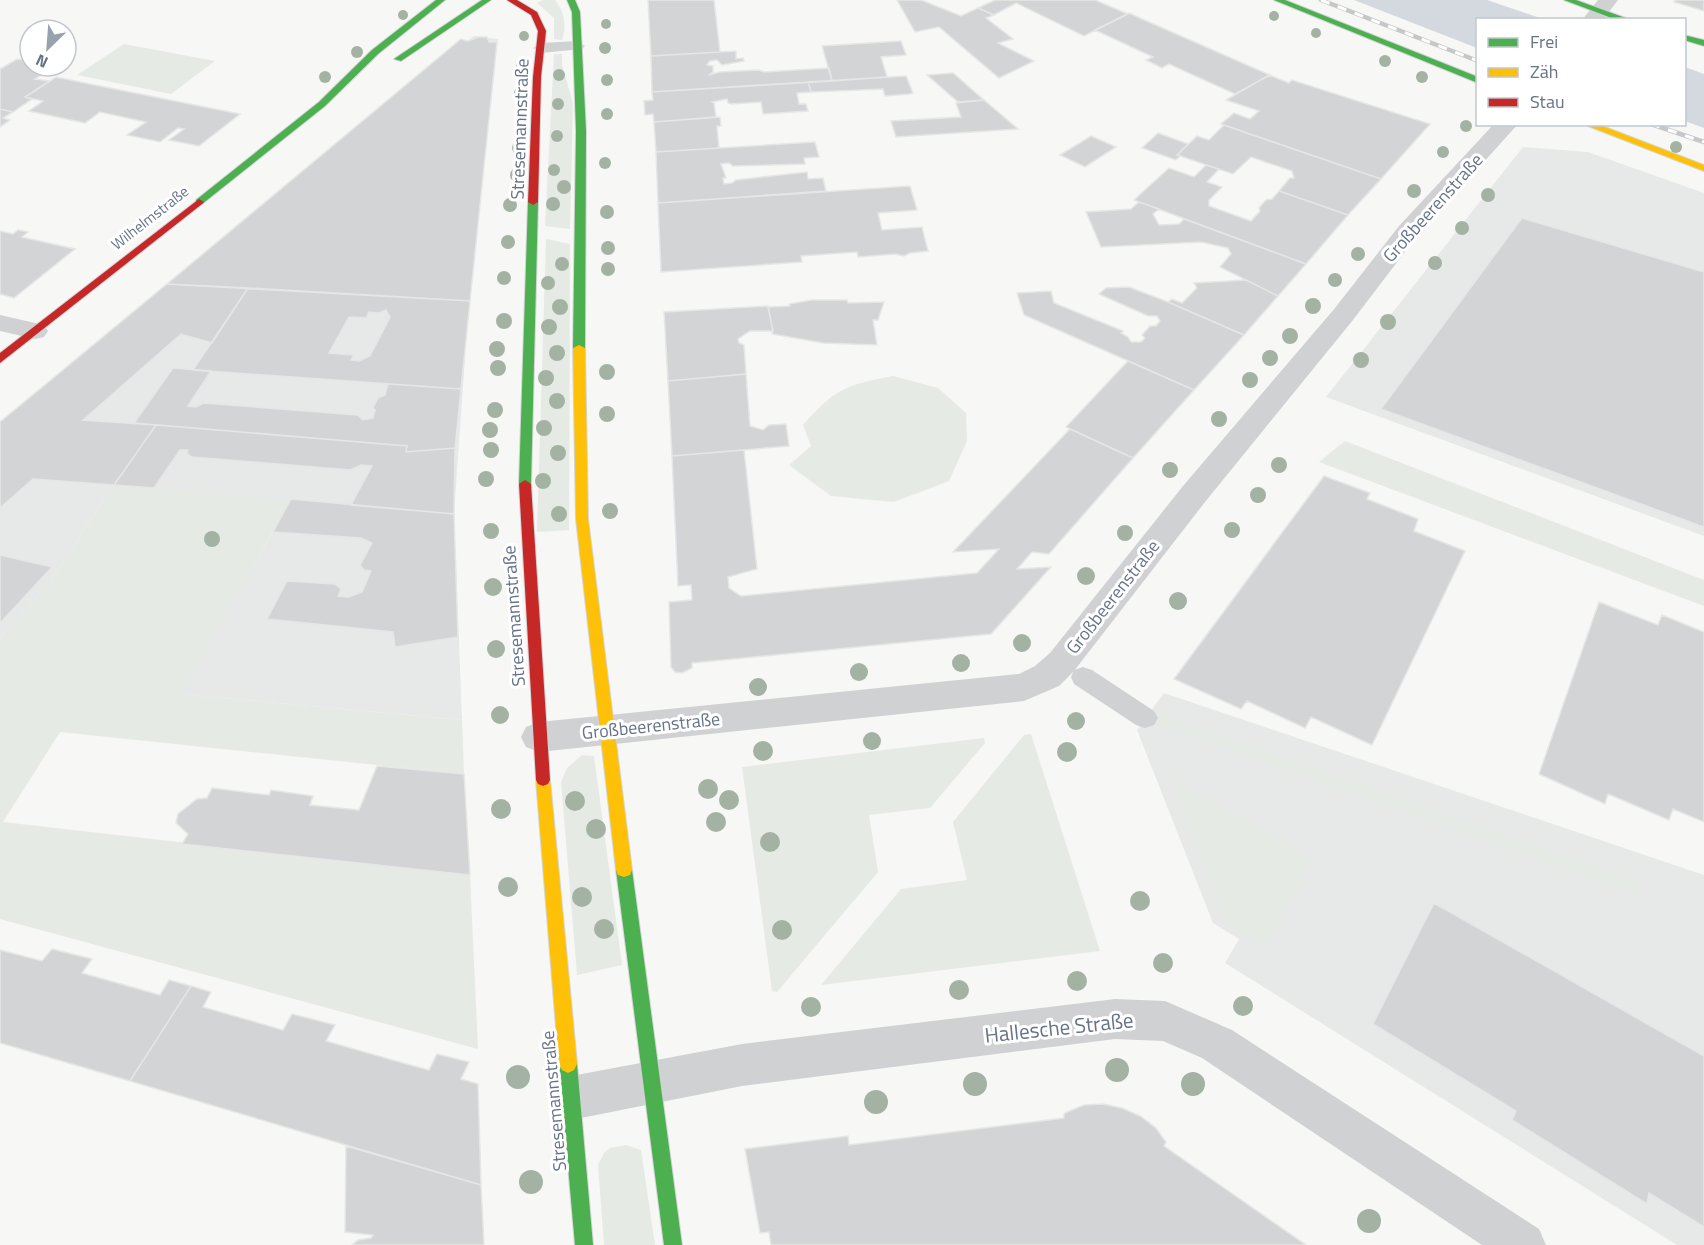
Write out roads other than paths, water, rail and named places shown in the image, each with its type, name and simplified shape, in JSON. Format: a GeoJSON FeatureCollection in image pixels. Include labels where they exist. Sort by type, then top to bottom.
{"type":"FeatureCollection","features":[{"type":"Feature","properties":{"kind":"main road","name":"Wilhelmstraße"},"geometry":{"type":"LineString","coordinates":[[0,359],[322,104],[375,52],[441,0]]}},
{"type":"Feature","properties":{"kind":"main road","name":"Wilhelmstraße"},"geometry":{"type":"LineString","coordinates":[[322,104],[381,69],[487,0]]}},
{"type":"Feature","properties":{"kind":"main road","name":"Stresemannstraße"},"geometry":{"type":"LineString","coordinates":[[511,0],[528,8],[538,16],[541,23],[541,48],[537,77],[525,497],[539,737],[584,1245]]}},
{"type":"Feature","properties":{"kind":"main road"},"geometry":{"type":"LineString","coordinates":[[571,0],[576,12],[581,131],[579,380],[582,519],[650,1082],[673,1245]]}},
{"type":"Feature","properties":{"kind":"main road"},"geometry":{"type":"LineString","coordinates":[[1278,0],[1476,79]]}},
{"type":"Feature","properties":{"kind":"main road"},"geometry":{"type":"LineString","coordinates":[[1568,0],[1622,18]]}},
{"type":"Feature","properties":{"kind":"main road"},"geometry":{"type":"LineString","coordinates":[[1686,38],[1704,43]]}},
{"type":"Feature","properties":{"kind":"main road"},"geometry":{"type":"LineString","coordinates":[[1592,126],[1704,168]]}},
{"type":"Feature","properties":{"kind":"street","name":"Großbeerenstraße"},"geometry":{"type":"LineString","coordinates":[[539,737],[1024,687],[1047,676],[1062,662],[1194,494],[1344,314],[1408,231],[1505,126]]}},
{"type":"Feature","properties":{"kind":"street"},"geometry":{"type":"LineString","coordinates":[[0,323],[35,331]]}},
{"type":"Feature","properties":{"kind":"street","name":"Hallesche Straße"},"geometry":{"type":"LineString","coordinates":[[571,1098],[742,1065],[1103,1020],[1165,1021],[1217,1044],[1523,1245]]}},
{"type":"Feature","properties":{"kind":"lane"},"geometry":{"type":"LineString","coordinates":[[541,48],[577,46]]}},
{"type":"Feature","properties":{"kind":"lane"},"geometry":{"type":"LineString","coordinates":[[1083,677],[1146,718]]}},
{"type":"Feature","properties":{"kind":"railway"},"geometry":{"type":"LineString","coordinates":[[1321,0],[1476,60]]}},
{"type":"Feature","properties":{"kind":"railway"},"geometry":{"type":"LineString","coordinates":[[1657,126],[1704,142]]}}]}
